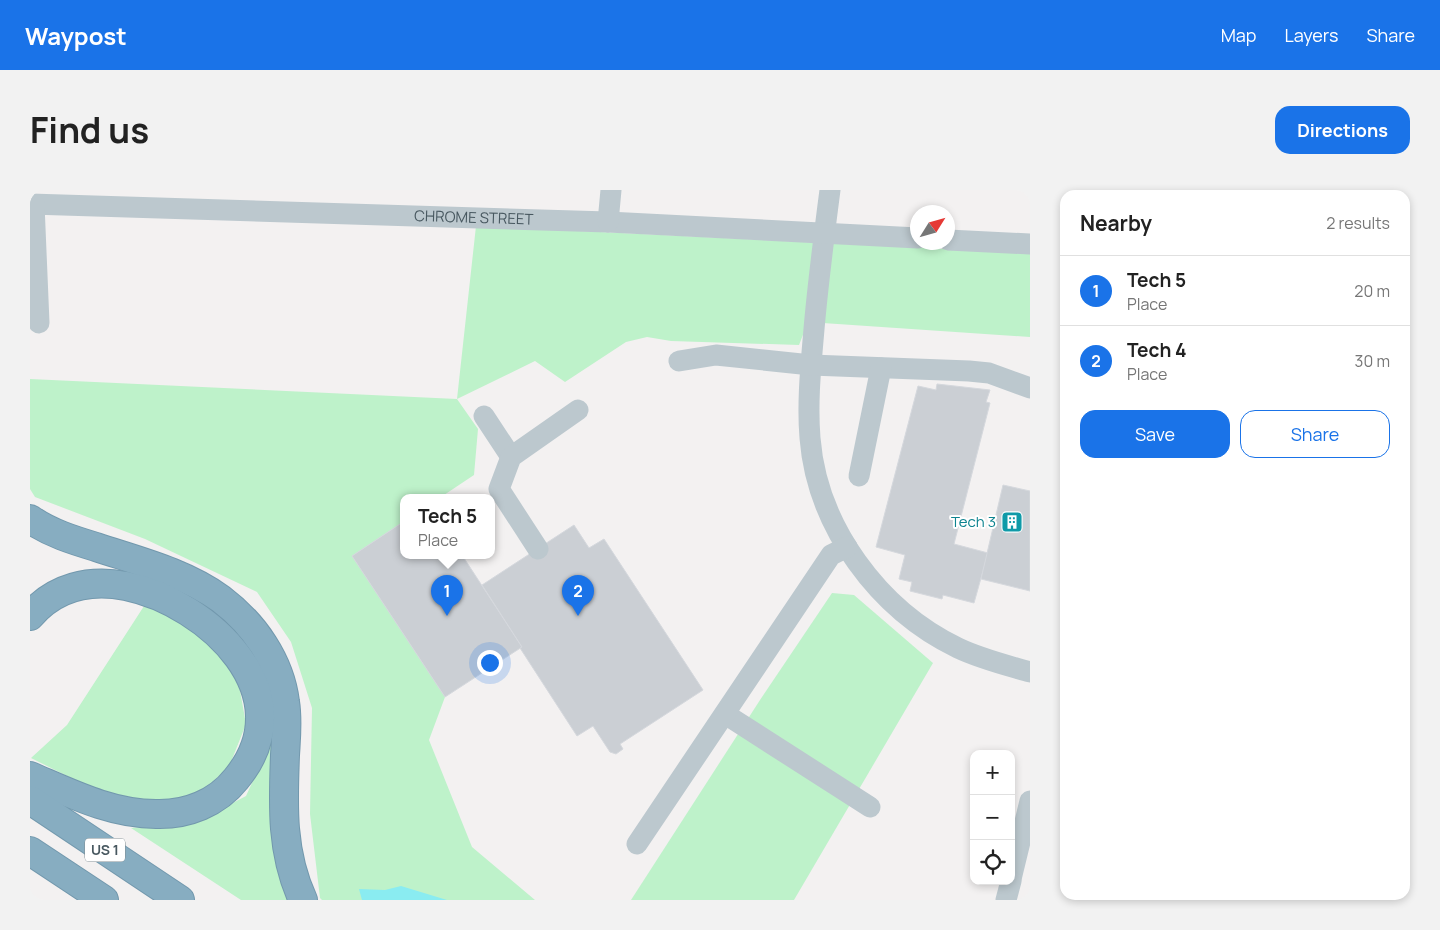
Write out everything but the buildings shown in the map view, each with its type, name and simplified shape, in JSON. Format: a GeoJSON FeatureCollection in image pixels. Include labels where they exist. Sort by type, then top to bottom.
{"type":"FeatureCollection","features":[{"type":"Feature","properties":{"kind":"highway"},"geometry":{"type":"LineString","coordinates":[[30,519],[48,530],[152,565],[189,581],[221,600],[248,624],[259,638],[276,668],[285,702],[283,800],[285,833],[291,870],[303,900]]}},
{"type":"Feature","properties":{"kind":"highway"},"geometry":{"type":"LineString","coordinates":[[30,616],[45,600],[57,593],[86,585],[118,584],[142,590],[165,599],[191,612],[210,626],[241,659],[258,696],[259,715],[255,747],[249,762],[230,788],[217,798],[191,810],[158,815],[116,809],[85,799],[30,776]]}},
{"type":"Feature","properties":{"kind":"highway","name":"US 1"},"geometry":{"type":"LineString","coordinates":[[30,800],[180,900]]}},
{"type":"Feature","properties":{"kind":"highway","name":"US 1"},"geometry":{"type":"LineString","coordinates":[[30,851],[104,900]]}},
{"type":"Feature","properties":{"kind":"street"},"geometry":{"type":"LineString","coordinates":[[608,222],[611,190]]}},
{"type":"Feature","properties":{"kind":"street"},"geometry":{"type":"LineString","coordinates":[[830,190],[811,365],[809,418],[814,463],[822,498],[846,547],[871,580],[900,610],[924,630],[970,654],[1030,672]]}},
{"type":"Feature","properties":{"kind":"street"},"geometry":{"type":"LineString","coordinates":[[32,204],[39,323]]}},
{"type":"Feature","properties":{"kind":"street","name":"CHROME STREET"},"geometry":{"type":"LineString","coordinates":[[32,204],[608,222],[910,238]]}},
{"type":"Feature","properties":{"kind":"street"},"geometry":{"type":"LineString","coordinates":[[955,240],[1030,244]]}},
{"type":"Feature","properties":{"kind":"street"},"geometry":{"type":"LineString","coordinates":[[678,361],[716,355],[811,365],[969,371],[989,373],[1030,388]]}},
{"type":"Feature","properties":{"kind":"street"},"geometry":{"type":"LineString","coordinates":[[859,476],[881,368]]}},
{"type":"Feature","properties":{"kind":"street"},"geometry":{"type":"LineString","coordinates":[[492,493],[510,457],[578,410]]}},
{"type":"Feature","properties":{"kind":"street"},"geometry":{"type":"LineString","coordinates":[[484,416],[510,457]]}},
{"type":"Feature","properties":{"kind":"street"},"geometry":{"type":"LineString","coordinates":[[495,497],[538,549]]}},
{"type":"Feature","properties":{"kind":"street"},"geometry":{"type":"LineString","coordinates":[[637,844],[831,555],[846,547]]}},
{"type":"Feature","properties":{"kind":"street"},"geometry":{"type":"LineString","coordinates":[[724,714],[870,807]]}},
{"type":"Feature","properties":{"kind":"street"},"geometry":{"type":"LineString","coordinates":[[1015,863],[1030,801]]}},
{"type":"Feature","properties":{"kind":"street"},"geometry":{"type":"LineString","coordinates":[[1006,900],[1010,885]]}},
{"type":"Feature","properties":{"kind":"green space"},"geometry":{"type":"Polygon","coordinates":[[[476,226],[910,247],[910,250],[955,249],[1030,253],[1030,337],[808,322],[799,345],[671,341],[647,337],[626,342],[565,382],[535,361],[457,399],[476,226]]]}},
{"type":"Feature","properties":{"kind":"green space"},"geometry":{"type":"Polygon","coordinates":[[[30,379],[457,399],[478,429],[474,475],[446,494],[400,494],[400,524],[352,556],[445,697],[429,740],[472,847],[535,900],[322,900],[320,898],[310,814],[312,708],[291,642],[257,592],[145,539],[35,497],[30,489],[30,379]]]}},
{"type":"Feature","properties":{"kind":"green space"},"geometry":{"type":"Polygon","coordinates":[[[832,593],[854,595],[933,663],[794,900],[631,900],[760,700],[832,593]]]}},
{"type":"Feature","properties":{"kind":"green space"},"geometry":{"type":"Polygon","coordinates":[[[146,603],[201,632],[237,674],[246,724],[229,767],[199,794],[154,802],[95,790],[31,758],[67,725],[146,603]]]}},
{"type":"Feature","properties":{"kind":"green space"},"geometry":{"type":"Polygon","coordinates":[[[272,739],[272,815],[291,900],[241,900],[131,828],[198,821],[246,796],[272,739]]]}},
{"type":"Feature","properties":{"kind":"water"},"geometry":{"type":"Polygon","coordinates":[[[401,886],[447,900],[362,900],[359,889],[385,890],[401,886]]]}},
{"type":"Feature","properties":{"kind":"place","name":"Tech 3"},"geometry":{"type":"Point","coordinates":[1012,522]}},
{"type":"Feature","properties":{"kind":"place","name":"Tech 5"},"geometry":{"type":"Point","coordinates":[447,616]}},
{"type":"Feature","properties":{"kind":"place","name":"Tech 4"},"geometry":{"type":"Point","coordinates":[578,616]}}]}
